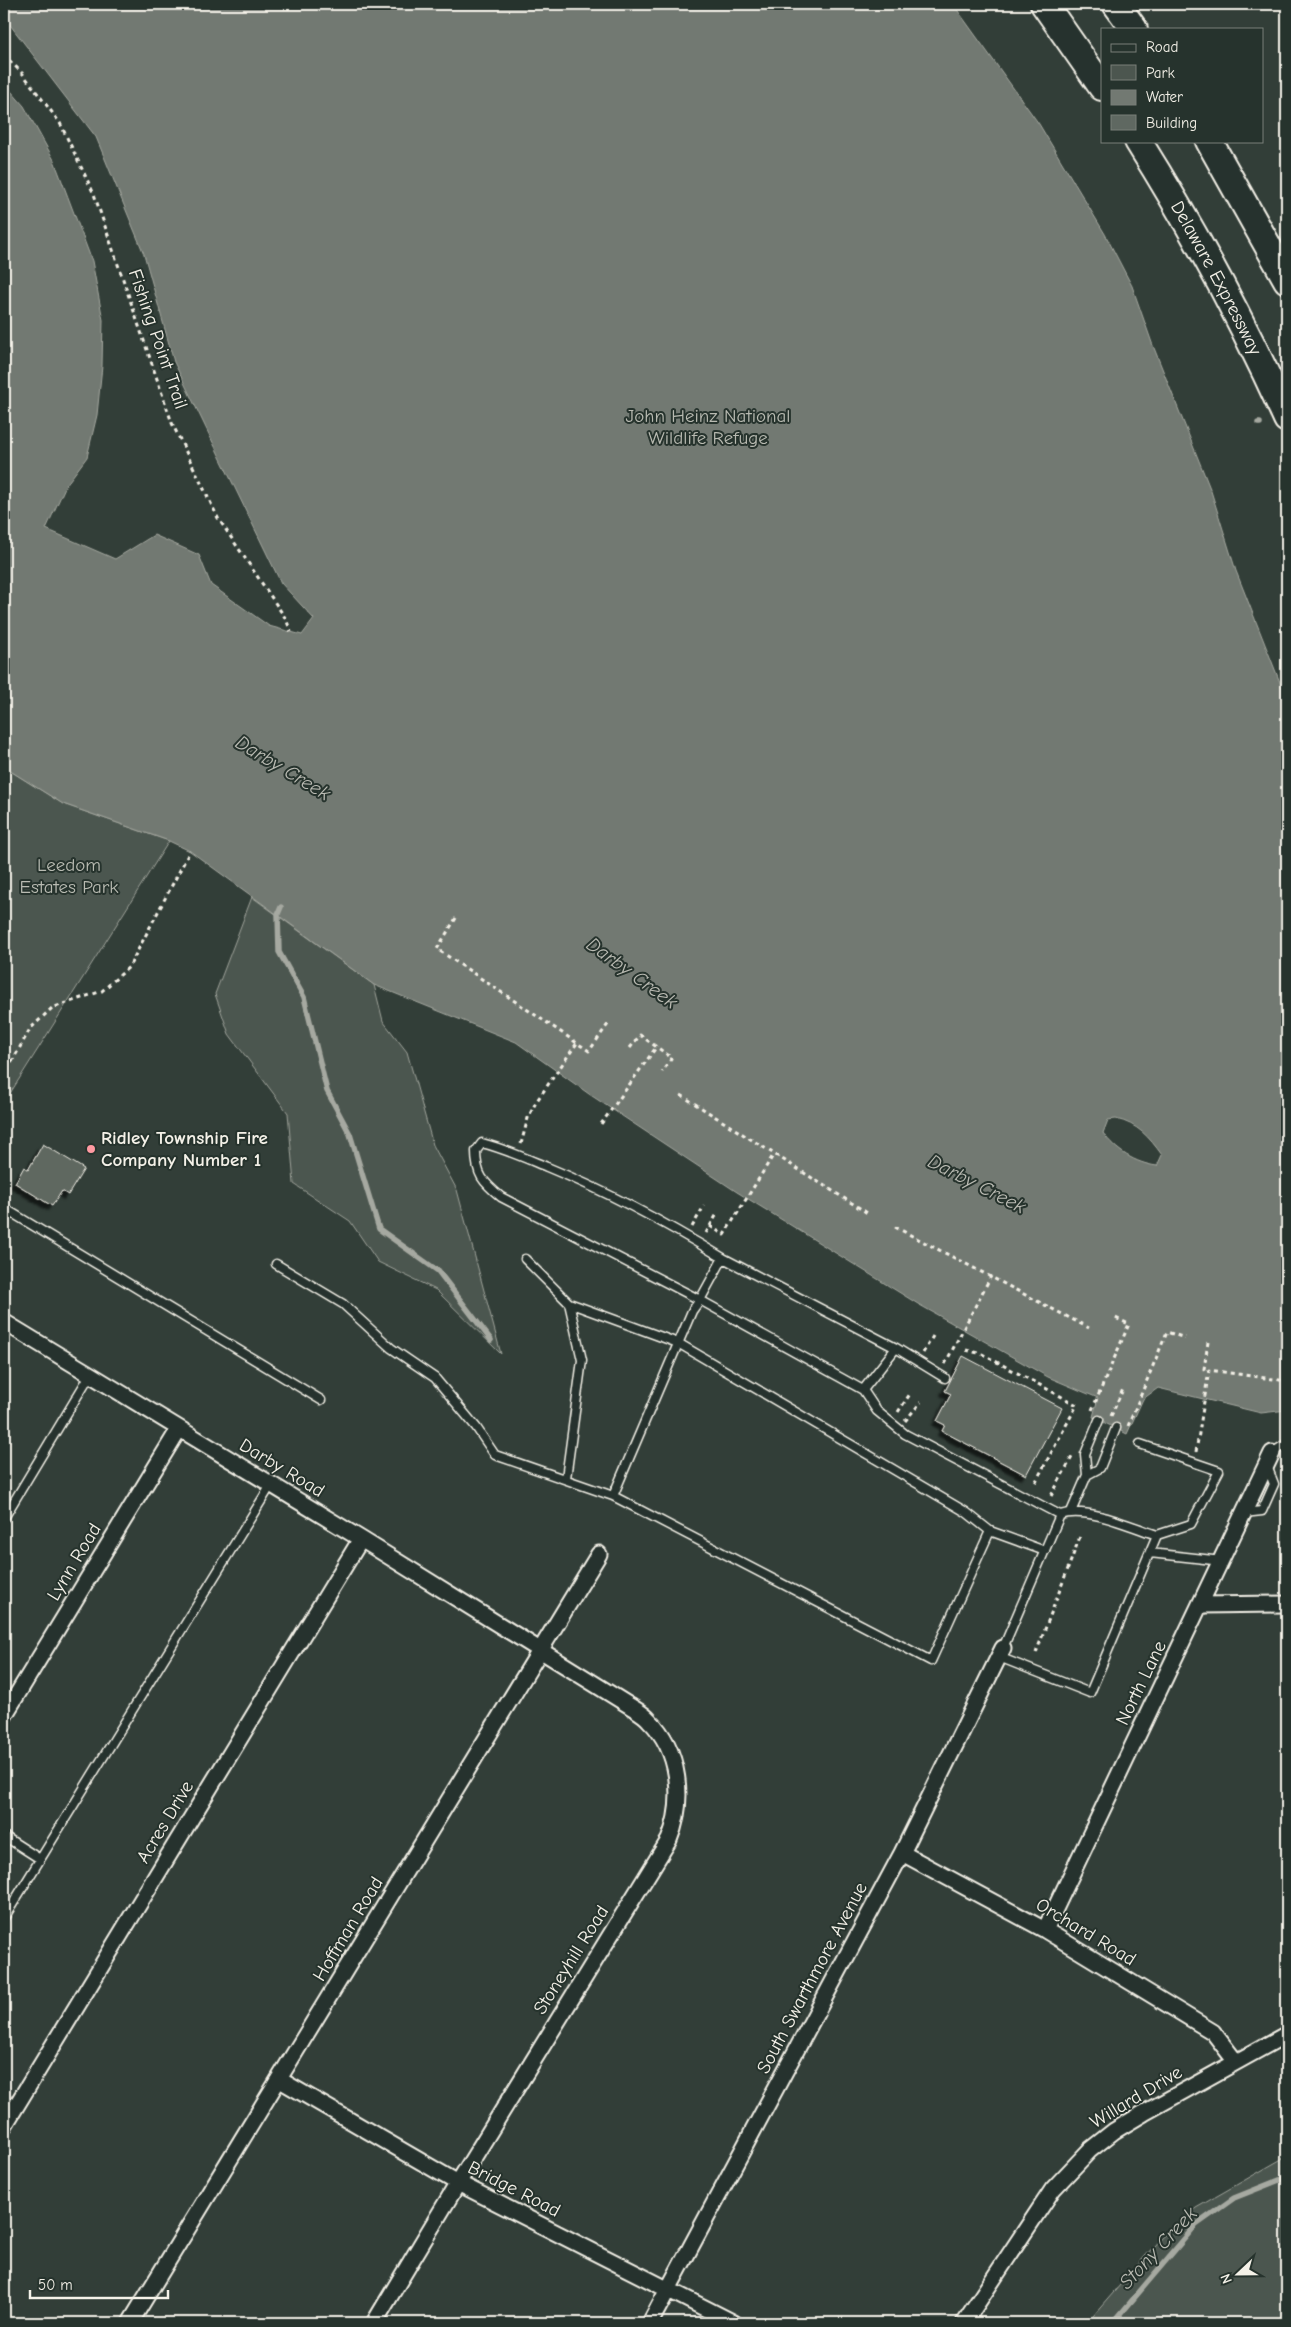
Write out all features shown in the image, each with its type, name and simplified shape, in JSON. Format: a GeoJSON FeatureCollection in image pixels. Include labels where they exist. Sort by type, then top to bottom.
{"type":"FeatureCollection","features":[{"type":"Feature","properties":{"kind":"highway"},"geometry":{"type":"LineString","coordinates":[[1044,4],[1101,86]]}},
{"type":"Feature","properties":{"kind":"highway"},"geometry":{"type":"LineString","coordinates":[[1116,4],[1133,28]]}},
{"type":"Feature","properties":{"kind":"highway"},"geometry":{"type":"LineString","coordinates":[[1125,4],[1139,28]]}},
{"type":"Feature","properties":{"kind":"highway","name":"Delaware Expressway"},"geometry":{"type":"LineString","coordinates":[[1139,142],[1201,247],[1252,344],[1287,419]]}},
{"type":"Feature","properties":{"kind":"highway"},"geometry":{"type":"LineString","coordinates":[[1210,142],[1257,222],[1287,280]]}},
{"type":"Feature","properties":{"kind":"street","name":"Darby Road"},"geometry":{"type":"LineString","coordinates":[[4,1322],[361,1539],[539,1650]]}},
{"type":"Feature","properties":{"kind":"street","name":"Lynn Road"},"geometry":{"type":"LineString","coordinates":[[4,1716],[179,1429]]}},
{"type":"Feature","properties":{"kind":"street","name":"North Lane"},"geometry":{"type":"LineString","coordinates":[[1045,1930],[1270,1460]]}},
{"type":"Feature","properties":{"kind":"street","name":"Acres Drive"},"geometry":{"type":"LineString","coordinates":[[4,2126],[361,1539]]}},
{"type":"Feature","properties":{"kind":"street","name":"Hoffman Road"},"geometry":{"type":"LineString","coordinates":[[130,2323],[280,2080],[539,1650],[599,1554]]}},
{"type":"Feature","properties":{"kind":"street"},"geometry":{"type":"LineString","coordinates":[[1201,1606],[1287,1604]]}},
{"type":"Feature","properties":{"kind":"street","name":"Stoneyhill Road"},"geometry":{"type":"LineString","coordinates":[[374,2323],[669,1840],[677,1812],[676,1775],[672,1756],[662,1737],[649,1720],[539,1650]]}},
{"type":"Feature","properties":{"kind":"street","name":"South Swarthmore Avenue"},"geometry":{"type":"LineString","coordinates":[[650,2323],[902,1853],[1001,1653]]}},
{"type":"Feature","properties":{"kind":"street","name":"Orchard Road"},"geometry":{"type":"LineString","coordinates":[[902,1853],[1045,1930],[1214,2032],[1236,2062]]}},
{"type":"Feature","properties":{"kind":"street","name":"Willard Drive"},"geometry":{"type":"LineString","coordinates":[[964,2323],[1053,2189],[1090,2150],[1114,2131],[1287,2034]]}},
{"type":"Feature","properties":{"kind":"street","name":"Bridge Road"},"geometry":{"type":"LineString","coordinates":[[280,2080],[458,2183],[734,2323]]}},
{"type":"Feature","properties":{"kind":"lane"},"geometry":{"type":"LineString","coordinates":[[942,1376],[896,1348],[722,1258],[687,1236],[571,1177],[482,1143],[476,1151],[476,1164],[483,1182],[501,1196],[700,1300],[863,1390],[877,1411],[905,1434],[1060,1515],[1072,1512],[1108,1519],[1157,1535],[1191,1524],[1218,1471],[1194,1461],[1140,1444]]}},
{"type":"Feature","properties":{"kind":"lane"},"geometry":{"type":"LineString","coordinates":[[4,1208],[321,1400]]}},
{"type":"Feature","properties":{"kind":"lane"},"geometry":{"type":"LineString","coordinates":[[612,1496],[692,1311],[700,1300],[722,1258]]}},
{"type":"Feature","properties":{"kind":"lane"},"geometry":{"type":"LineString","coordinates":[[525,1259],[569,1303],[678,1343],[966,1512],[990,1531],[1045,1551]]}},
{"type":"Feature","properties":{"kind":"lane"},"geometry":{"type":"LineString","coordinates":[[276,1264],[343,1304],[391,1348],[435,1378],[476,1427],[495,1455],[566,1478],[612,1496],[931,1661],[990,1531]]}},
{"type":"Feature","properties":{"kind":"lane"},"geometry":{"type":"LineString","coordinates":[[566,1478],[582,1360],[569,1303]]}},
{"type":"Feature","properties":{"kind":"lane"},"geometry":{"type":"LineString","coordinates":[[863,1390],[896,1348]]}},
{"type":"Feature","properties":{"kind":"lane"},"geometry":{"type":"LineString","coordinates":[[4,1518],[90,1375]]}},
{"type":"Feature","properties":{"kind":"lane"},"geometry":{"type":"LineString","coordinates":[[1072,1512],[1086,1474],[1085,1454],[1099,1420]]}},
{"type":"Feature","properties":{"kind":"lane"},"geometry":{"type":"LineString","coordinates":[[1086,1474],[1100,1468],[1116,1428]]}},
{"type":"Feature","properties":{"kind":"lane"},"geometry":{"type":"LineString","coordinates":[[1270,1460],[1287,1443]]}},
{"type":"Feature","properties":{"kind":"lane"},"geometry":{"type":"LineString","coordinates":[[4,1918],[272,1485]]}},
{"type":"Feature","properties":{"kind":"lane"},"geometry":{"type":"LineString","coordinates":[[1060,1515],[1001,1653],[1090,1693],[1157,1535]]}},
{"type":"Feature","properties":{"kind":"lane"},"geometry":{"type":"LineString","coordinates":[[1150,1553],[1222,1561]]}},
{"type":"Feature","properties":{"kind":"lane"},"geometry":{"type":"LineString","coordinates":[[4,1836],[40,1859]]}},
{"type":"Feature","properties":{"kind":"path","name":"Fishing Point Trail"},"geometry":{"type":"LineString","coordinates":[[4,55],[23,74],[60,123],[94,194],[172,423],[218,518],[286,619],[291,632]]}},
{"type":"Feature","properties":{"kind":"path"},"geometry":{"type":"LineString","coordinates":[[4,1076],[30,1029],[52,1008],[102,991],[129,967],[190,851]]}},
{"type":"Feature","properties":{"kind":"path"},"geometry":{"type":"LineString","coordinates":[[456,918],[436,949],[589,1050],[609,1023]]}},
{"type":"Feature","properties":{"kind":"path"},"geometry":{"type":"LineString","coordinates":[[630,1048],[640,1035],[657,1046],[672,1058],[662,1072]]}},
{"type":"Feature","properties":{"kind":"path"},"geometry":{"type":"LineString","coordinates":[[518,1156],[528,1118],[536,1102],[578,1043]]}},
{"type":"Feature","properties":{"kind":"path"},"geometry":{"type":"LineString","coordinates":[[600,1124],[657,1046]]}},
{"type":"Feature","properties":{"kind":"path"},"geometry":{"type":"LineString","coordinates":[[681,1095],[868,1214]]}},
{"type":"Feature","properties":{"kind":"path"},"geometry":{"type":"LineString","coordinates":[[710,1226],[724,1234],[774,1154]]}},
{"type":"Feature","properties":{"kind":"path"},"geometry":{"type":"LineString","coordinates":[[687,1236],[704,1206]]}},
{"type":"Feature","properties":{"kind":"path"},"geometry":{"type":"LineString","coordinates":[[699,1243],[717,1214]]}},
{"type":"Feature","properties":{"kind":"path"},"geometry":{"type":"LineString","coordinates":[[896,1227],[1089,1328]]}},
{"type":"Feature","properties":{"kind":"path"},"geometry":{"type":"LineString","coordinates":[[942,1376],[991,1276]]}},
{"type":"Feature","properties":{"kind":"path"},"geometry":{"type":"LineString","coordinates":[[1088,1419],[1128,1324],[1113,1317]]}},
{"type":"Feature","properties":{"kind":"path"},"geometry":{"type":"LineString","coordinates":[[1126,1432],[1167,1332],[1185,1338]]}},
{"type":"Feature","properties":{"kind":"path"},"geometry":{"type":"LineString","coordinates":[[919,1362],[933,1336]]}},
{"type":"Feature","properties":{"kind":"path"},"geometry":{"type":"LineString","coordinates":[[1208,1342],[1204,1370],[1287,1381]]}},
{"type":"Feature","properties":{"kind":"path"},"geometry":{"type":"LineString","coordinates":[[966,1350],[982,1354],[1077,1405],[1034,1483]]}},
{"type":"Feature","properties":{"kind":"path"},"geometry":{"type":"LineString","coordinates":[[1194,1461],[1209,1370]]}},
{"type":"Feature","properties":{"kind":"path"},"geometry":{"type":"LineString","coordinates":[[890,1422],[910,1394]]}},
{"type":"Feature","properties":{"kind":"path"},"geometry":{"type":"LineString","coordinates":[[899,1429],[921,1402]]}},
{"type":"Feature","properties":{"kind":"path"},"geometry":{"type":"LineString","coordinates":[[1052,1494],[1073,1456]]}},
{"type":"Feature","properties":{"kind":"path"},"geometry":{"type":"LineString","coordinates":[[1036,1652],[1081,1534]]}},
{"type":"Feature","properties":{"kind":"green space","name":"Leedom Estates Park"},"geometry":{"type":"Polygon","coordinates":[[[4,767],[63,804],[169,841],[4,1103],[4,767]]]}},
{"type":"Feature","properties":{"kind":"green space"},"geometry":{"type":"Polygon","coordinates":[[[252,897],[374,985],[383,1021],[407,1052],[433,1145],[457,1190],[501,1354],[436,1290],[378,1262],[350,1221],[294,1184],[288,1113],[229,1034],[215,994],[252,897]]]}},
{"type":"Feature","properties":{"kind":"green space"},"geometry":{"type":"Polygon","coordinates":[[[1287,2156],[1287,2323],[1087,2323],[1161,2238],[1196,2208],[1287,2156]]]}},
{"type":"Feature","properties":{"kind":"water","name":"John Heinz National Wildlife Refuge"},"geometry":{"type":"Polygon","coordinates":[[[4,4],[953,4],[1039,124],[1105,234],[1132,286],[1152,343],[1211,491],[1236,571],[1287,700],[1287,1410],[1261,1413],[1158,1388],[1143,1399],[1127,1434],[1093,1417],[1098,1398],[1048,1377],[918,1304],[737,1192],[589,1094],[516,1042],[374,985],[190,851],[169,841],[63,804],[4,767],[4,83],[24,106],[54,160],[92,261],[103,320],[102,366],[97,415],[87,457],[66,485],[46,529],[115,559],[154,535],[199,555],[211,585],[269,626],[302,635],[314,619],[281,583],[174,362],[144,254],[96,137],[4,17],[4,4]],[[1108,1120],[1103,1133],[1120,1151],[1141,1162],[1157,1166],[1162,1155],[1157,1148],[1142,1132],[1124,1121],[1108,1120]]]}},
{"type":"Feature","properties":{"kind":"building"},"geometry":{"type":"Polygon","coordinates":[[[43,1144],[84,1169],[68,1195],[62,1191],[52,1206],[15,1183],[24,1167],[28,1170],[43,1144]]]}},
{"type":"Feature","properties":{"kind":"building"},"geometry":{"type":"Polygon","coordinates":[[[963,1356],[1062,1408],[1026,1475],[942,1431],[945,1425],[937,1421],[951,1394],[945,1391],[963,1356]]]}},
{"type":"Feature","properties":{"kind":"waterway"},"geometry":{"type":"LineString","coordinates":[[281,907],[278,914],[279,952],[304,997],[327,1091],[350,1134],[379,1229],[438,1271],[491,1340]]}},
{"type":"Feature","properties":{"kind":"waterway","name":"Stony Creek"},"geometry":{"type":"LineString","coordinates":[[1113,2323],[1196,2225],[1234,2198],[1287,2177]]}},
{"type":"Feature","properties":{"kind":"place","name":"Ridley Township Fire Company Number 1"},"geometry":{"type":"Point","coordinates":[91,1149]}},
{"type":"Feature","properties":{"kind":"water label","name":"Darby Creek"},"geometry":{"type":"Point","coordinates":[283,768]}},
{"type":"Feature","properties":{"kind":"water label","name":"Darby Creek"},"geometry":{"type":"Point","coordinates":[632,973]}},
{"type":"Feature","properties":{"kind":"water label","name":"Darby Creek"},"geometry":{"type":"Point","coordinates":[977,1184]}}]}
